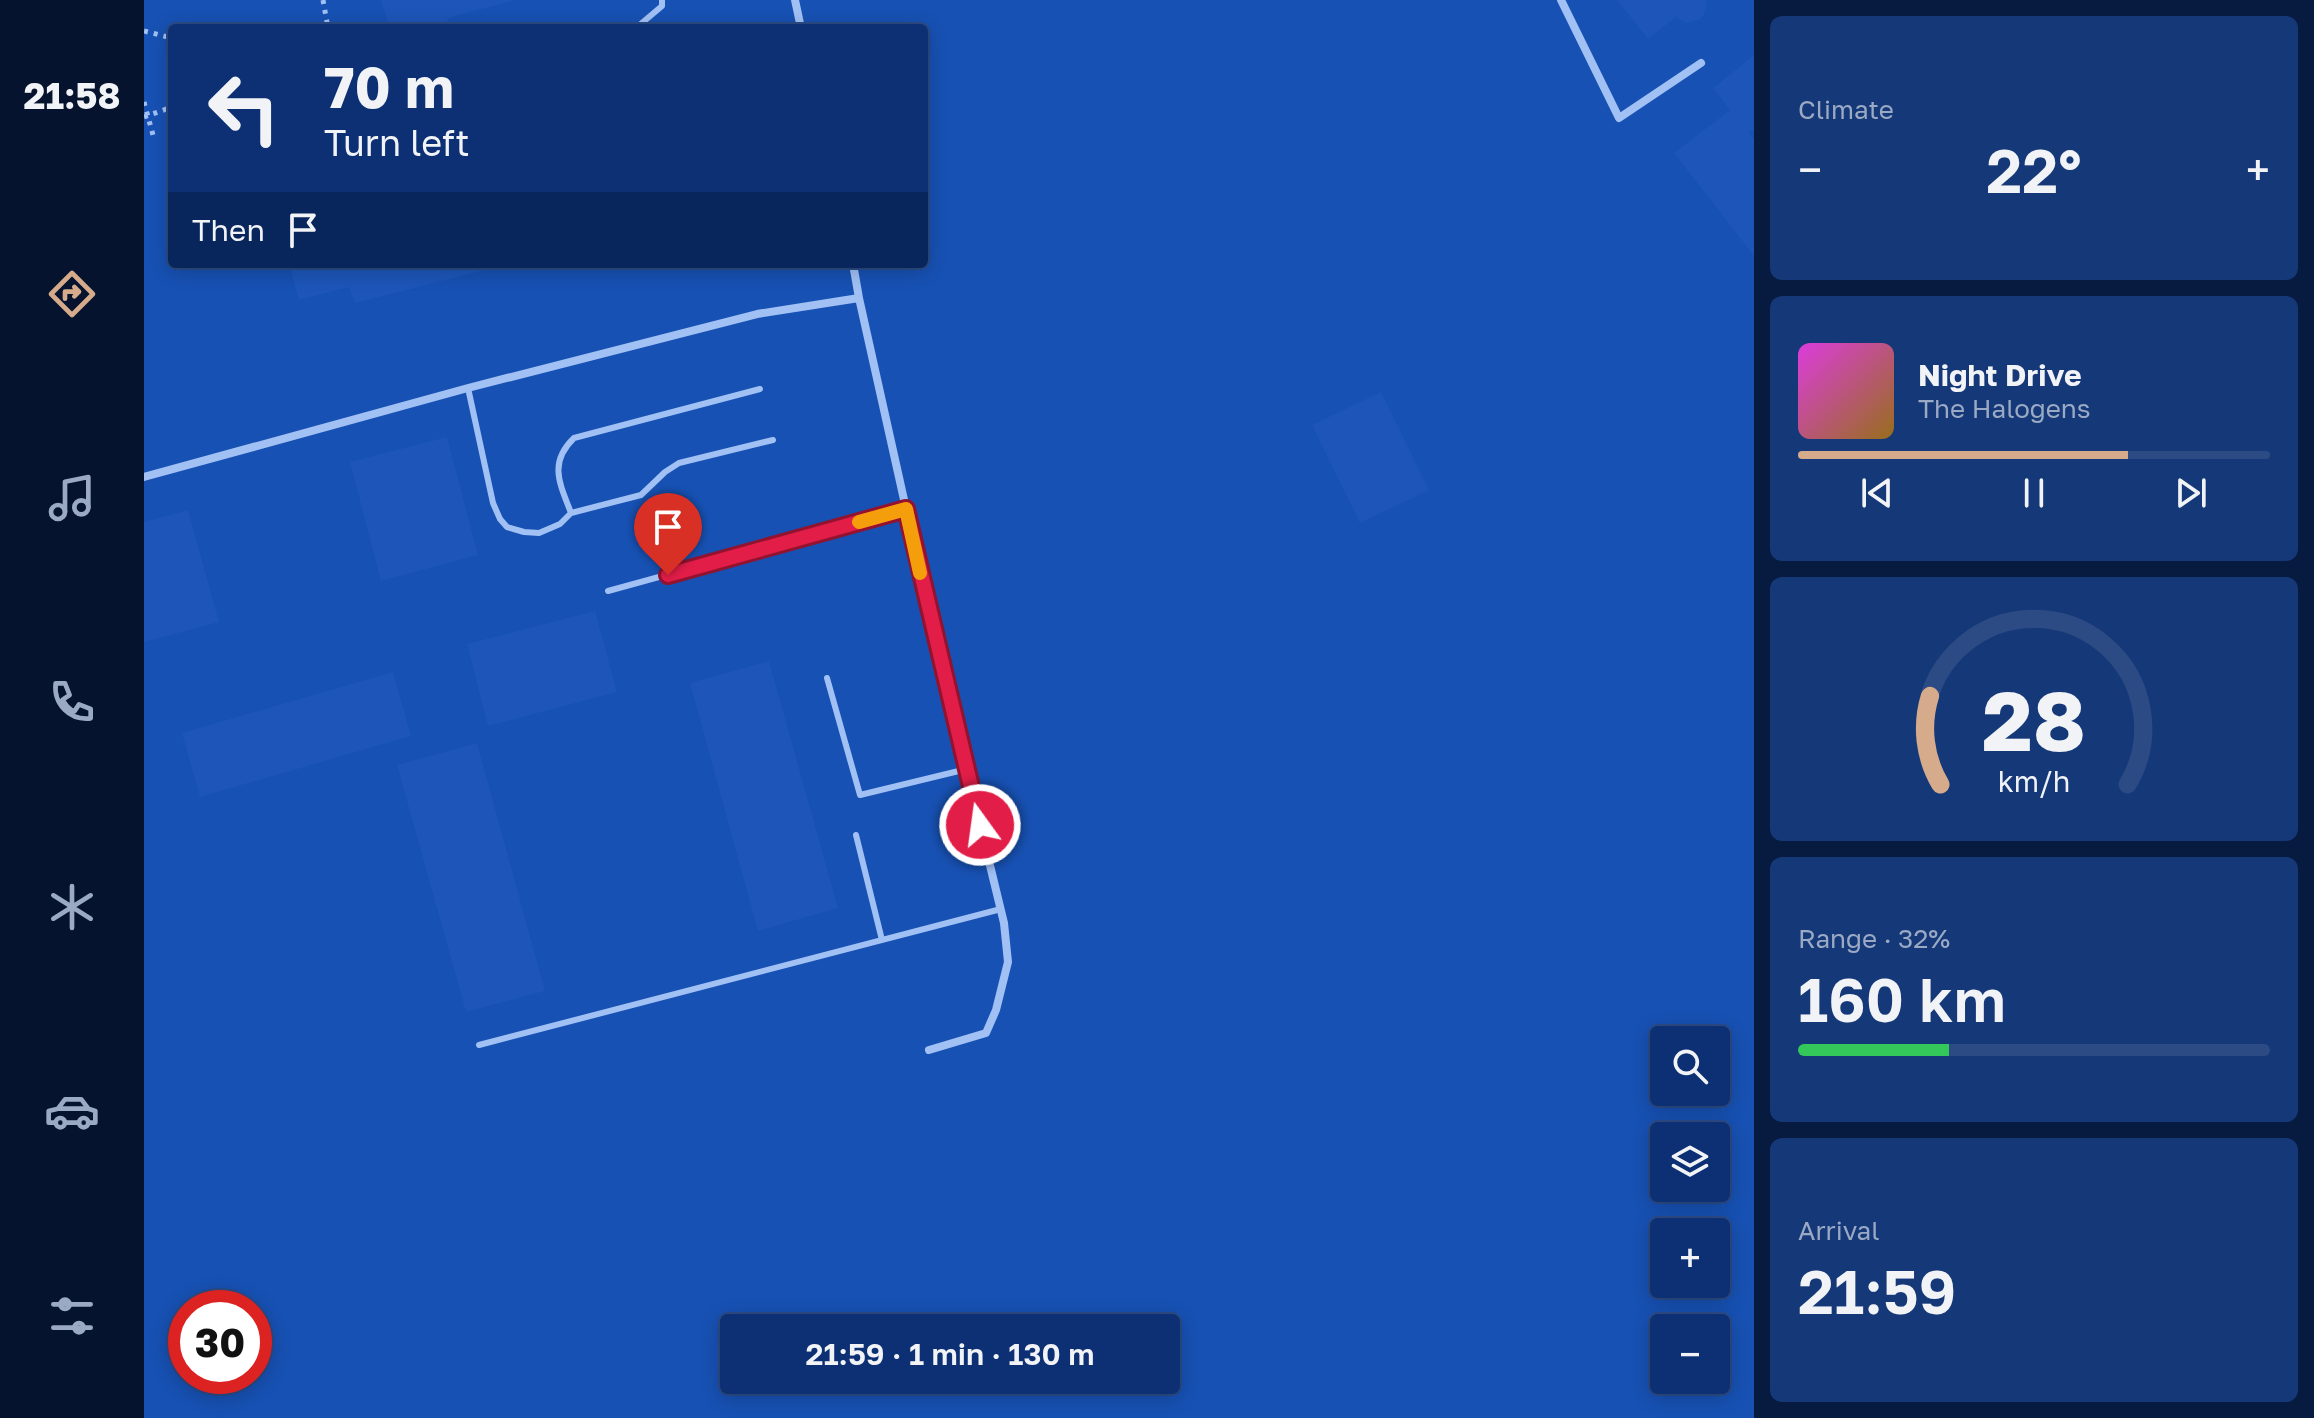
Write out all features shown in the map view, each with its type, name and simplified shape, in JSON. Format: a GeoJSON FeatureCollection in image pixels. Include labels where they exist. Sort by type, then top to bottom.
{"type":"FeatureCollection","features":[{"type":"Feature","properties":{"kind":"street"},"geometry":{"type":"LineString","coordinates":[[795,0],[800,24]]}},
{"type":"Feature","properties":{"kind":"street"},"geometry":{"type":"LineString","coordinates":[[1561,0],[1619,118],[1701,63]]}},
{"type":"Feature","properties":{"kind":"street"},"geometry":{"type":"LineString","coordinates":[[854,268],[906,509],[1001,909],[1008,962],[996,1010],[986,1033],[929,1050]]}},
{"type":"Feature","properties":{"kind":"street"},"geometry":{"type":"LineString","coordinates":[[144,477],[468,388],[757,314],[859,298]]}},
{"type":"Feature","properties":{"kind":"lane"},"geometry":{"type":"LineString","coordinates":[[641,24],[662,6],[662,0]]}},
{"type":"Feature","properties":{"kind":"lane"},"geometry":{"type":"LineString","coordinates":[[468,388],[493,503],[507,527],[524,532],[539,533],[560,524],[571,513],[641,495],[679,463],[773,440]]}},
{"type":"Feature","properties":{"kind":"lane"},"geometry":{"type":"LineString","coordinates":[[571,513],[557,463],[562,450],[574,438],[760,389]]}},
{"type":"Feature","properties":{"kind":"lane"},"geometry":{"type":"LineString","coordinates":[[608,591],[906,509]]}},
{"type":"Feature","properties":{"kind":"lane"},"geometry":{"type":"LineString","coordinates":[[827,678],[860,795],[967,769]]}},
{"type":"Feature","properties":{"kind":"lane"},"geometry":{"type":"LineString","coordinates":[[856,835],[882,940]]}},
{"type":"Feature","properties":{"kind":"lane"},"geometry":{"type":"LineString","coordinates":[[479,1045],[1001,909]]}},
{"type":"Feature","properties":{"kind":"path"},"geometry":{"type":"LineString","coordinates":[[323,0],[327,24]]}},
{"type":"Feature","properties":{"kind":"path"},"geometry":{"type":"LineString","coordinates":[[144,31],[168,37]]}},
{"type":"Feature","properties":{"kind":"path"},"geometry":{"type":"LineString","coordinates":[[144,102],[153,135]]}},
{"type":"Feature","properties":{"kind":"path"},"geometry":{"type":"LineString","coordinates":[[146,117],[168,109]]}},
{"type":"Feature","properties":{"kind":"shaded area"},"geometry":{"type":"Polygon","coordinates":[[[144,0],[1754,0],[1754,1418],[144,1418],[144,0]]]}},
{"type":"Feature","properties":{"kind":"building"},"geometry":{"type":"Polygon","coordinates":[[[381,0],[512,0],[447,18],[449,24],[389,24],[381,0]]]}},
{"type":"Feature","properties":{"kind":"building"},"geometry":{"type":"Polygon","coordinates":[[[1617,0],[1707,2],[1704,15],[1699,20],[1686,23],[1676,17],[1648,39],[1617,0]]]}},
{"type":"Feature","properties":{"kind":"building"},"geometry":{"type":"Polygon","coordinates":[[[1754,55],[1754,129],[1749,133],[1754,139],[1754,256],[1674,153],[1730,110],[1713,88],[1754,55]]]}},
{"type":"Feature","properties":{"kind":"building"},"geometry":{"type":"Polygon","coordinates":[[[290,268],[492,268],[355,303],[349,287],[299,300],[290,268]]]}},
{"type":"Feature","properties":{"kind":"building"},"geometry":{"type":"Polygon","coordinates":[[[1381,392],[1429,490],[1360,523],[1312,425],[1381,392]]]}},
{"type":"Feature","properties":{"kind":"building"},"geometry":{"type":"Polygon","coordinates":[[[447,437],[478,555],[381,581],[350,462],[447,437]]]}},
{"type":"Feature","properties":{"kind":"building"},"geometry":{"type":"Polygon","coordinates":[[[188,510],[219,622],[144,642],[144,522],[188,510]]]}},
{"type":"Feature","properties":{"kind":"building"},"geometry":{"type":"Polygon","coordinates":[[[595,611],[617,692],[488,726],[467,644],[595,611]]]}},
{"type":"Feature","properties":{"kind":"building"},"geometry":{"type":"Polygon","coordinates":[[[769,661],[838,908],[758,931],[690,683],[769,661]]]}},
{"type":"Feature","properties":{"kind":"building"},"geometry":{"type":"Polygon","coordinates":[[[393,672],[411,736],[200,797],[182,733],[393,672]]]}},
{"type":"Feature","properties":{"kind":"building"},"geometry":{"type":"Polygon","coordinates":[[[477,743],[545,991],[466,1012],[397,765],[477,743]]]}},
{"type":"Feature","properties":{"kind":"slow traffic"},"geometry":{"type":"LineString","coordinates":[[859,522],[906,509],[920,573]]}},
{"type":"Feature","properties":{"kind":"route"},"geometry":{"type":"LineString","coordinates":[[668,575],[906,509],[980,825]]}}]}
